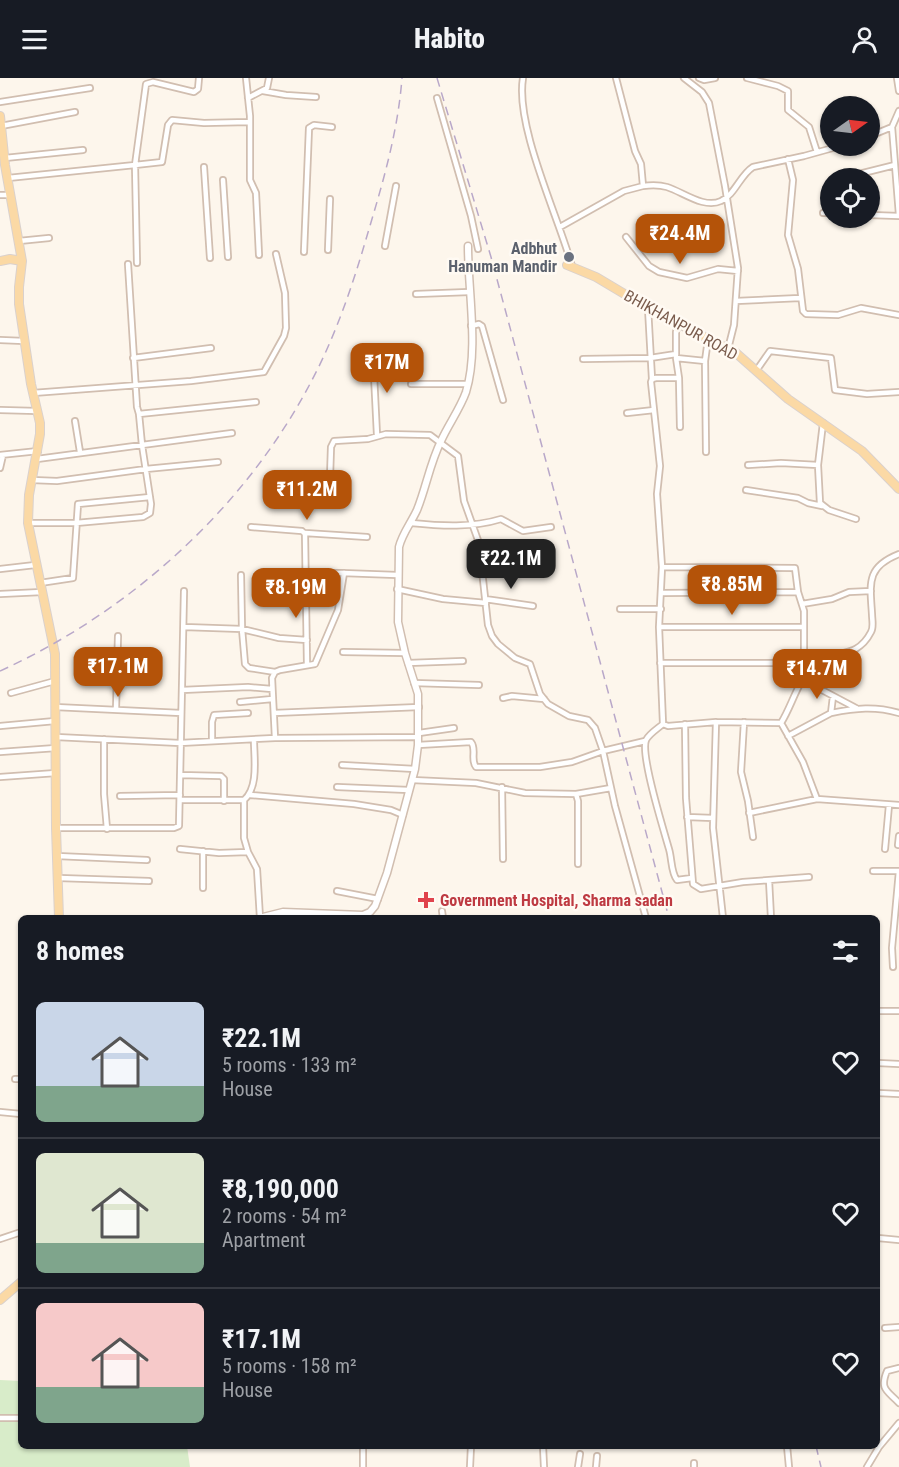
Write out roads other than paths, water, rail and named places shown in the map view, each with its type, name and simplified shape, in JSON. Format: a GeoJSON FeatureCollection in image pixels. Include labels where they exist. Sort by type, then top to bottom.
{"type":"FeatureCollection","features":[{"type":"Feature","properties":{"kind":"main road"},"geometry":{"type":"LineString","coordinates":[[0,116],[3,163],[8,178],[22,261],[20,304],[40,434],[28,523],[35,566],[53,642],[59,915]]}},
{"type":"Feature","properties":{"kind":"main road"},"geometry":{"type":"LineString","coordinates":[[0,261],[10,259],[22,261]]}},
{"type":"Feature","properties":{"kind":"main road","name":"BHIKHANPUR ROAD"},"geometry":{"type":"LineString","coordinates":[[569,265],[596,277],[648,308],[736,353],[788,399],[862,451],[899,489]]}},
{"type":"Feature","properties":{"kind":"main road"},"geometry":{"type":"LineString","coordinates":[[0,1300],[18,1285]]}},
{"type":"Feature","properties":{"kind":"street"},"geometry":{"type":"LineString","coordinates":[[160,84],[161,78]]}},
{"type":"Feature","properties":{"kind":"street"},"geometry":{"type":"LineString","coordinates":[[137,263],[135,165],[145,86],[150,82],[194,92],[198,89],[199,78]]}},
{"type":"Feature","properties":{"kind":"street"},"geometry":{"type":"LineString","coordinates":[[246,78],[250,180],[256,198],[259,255]]}},
{"type":"Feature","properties":{"kind":"street"},"geometry":{"type":"LineString","coordinates":[[248,98],[267,88],[269,78]]}},
{"type":"Feature","properties":{"kind":"street"},"geometry":{"type":"LineString","coordinates":[[523,78],[521,89],[527,126],[560,227],[569,265]]}},
{"type":"Feature","properties":{"kind":"street"},"geometry":{"type":"LineString","coordinates":[[616,78],[635,151],[641,164],[643,186]]}},
{"type":"Feature","properties":{"kind":"street"},"geometry":{"type":"LineString","coordinates":[[684,78],[702,92],[709,103],[725,186],[738,271],[734,325],[728,349]]}},
{"type":"Feature","properties":{"kind":"street"},"geometry":{"type":"LineString","coordinates":[[699,78],[704,80],[715,78]]}},
{"type":"Feature","properties":{"kind":"street"},"geometry":{"type":"LineString","coordinates":[[747,78],[788,91],[790,112],[809,127],[817,152]]}},
{"type":"Feature","properties":{"kind":"street"},"geometry":{"type":"LineString","coordinates":[[778,78],[778,86]]}},
{"type":"Feature","properties":{"kind":"street"},"geometry":{"type":"LineString","coordinates":[[897,78],[899,91]]}},
{"type":"Feature","properties":{"kind":"street"},"geometry":{"type":"LineString","coordinates":[[0,102],[90,88]]}},
{"type":"Feature","properties":{"kind":"street"},"geometry":{"type":"LineString","coordinates":[[263,91],[278,95],[316,96]]}},
{"type":"Feature","properties":{"kind":"street"},"geometry":{"type":"LineString","coordinates":[[437,98],[471,216],[478,249]]}},
{"type":"Feature","properties":{"kind":"street"},"geometry":{"type":"LineString","coordinates":[[880,215],[899,216],[891,127],[899,111]]}},
{"type":"Feature","properties":{"kind":"street"},"geometry":{"type":"LineString","coordinates":[[1,126],[75,112]]}},
{"type":"Feature","properties":{"kind":"street"},"geometry":{"type":"LineString","coordinates":[[8,178],[162,162],[168,125],[172,120],[204,123],[249,122]]}},
{"type":"Feature","properties":{"kind":"street"},"geometry":{"type":"LineString","coordinates":[[304,252],[309,128],[314,124],[332,127]]}},
{"type":"Feature","properties":{"kind":"street"},"geometry":{"type":"LineString","coordinates":[[880,132],[891,127]]}},
{"type":"Feature","properties":{"kind":"street"},"geometry":{"type":"LineString","coordinates":[[3,163],[83,150]]}},
{"type":"Feature","properties":{"kind":"street"},"geometry":{"type":"LineString","coordinates":[[560,227],[624,191],[643,186],[668,188],[707,203],[715,203],[726,198],[748,171],[759,166],[820,151]]}},
{"type":"Feature","properties":{"kind":"street"},"geometry":{"type":"LineString","coordinates":[[788,159],[793,180],[788,235],[798,269],[803,311],[810,316],[838,315],[861,308],[899,315]]}},
{"type":"Feature","properties":{"kind":"street"},"geometry":{"type":"LineString","coordinates":[[880,169],[895,165]]}},
{"type":"Feature","properties":{"kind":"street"},"geometry":{"type":"LineString","coordinates":[[204,167],[210,258]]}},
{"type":"Feature","properties":{"kind":"street"},"geometry":{"type":"LineString","coordinates":[[223,180],[228,257]]}},
{"type":"Feature","properties":{"kind":"street"},"geometry":{"type":"LineString","coordinates":[[385,246],[396,186]]}},
{"type":"Feature","properties":{"kind":"street"},"geometry":{"type":"LineString","coordinates":[[0,195],[11,195]]}},
{"type":"Feature","properties":{"kind":"street"},"geometry":{"type":"LineString","coordinates":[[328,250],[330,199]]}},
{"type":"Feature","properties":{"kind":"street"},"geometry":{"type":"LineString","coordinates":[[626,237],[649,266],[658,272],[687,278],[718,269],[738,271]]}},
{"type":"Feature","properties":{"kind":"street"},"geometry":{"type":"LineString","coordinates":[[18,241],[49,238]]}},
{"type":"Feature","properties":{"kind":"street"},"geometry":{"type":"LineString","coordinates":[[371,915],[387,873],[415,768],[418,745],[419,707],[398,622],[397,589],[400,541],[411,523],[440,442],[465,395],[468,384],[472,356],[468,246]]}},
{"type":"Feature","properties":{"kind":"street"},"geometry":{"type":"LineString","coordinates":[[33,393],[265,371],[286,328],[285,293],[276,254]]}},
{"type":"Feature","properties":{"kind":"street"},"geometry":{"type":"LineString","coordinates":[[28,523],[76,523],[143,517],[150,513],[150,497],[139,414],[136,407],[128,264]]}},
{"type":"Feature","properties":{"kind":"street"},"geometry":{"type":"LineString","coordinates":[[416,294],[469,292]]}},
{"type":"Feature","properties":{"kind":"street"},"geometry":{"type":"LineString","coordinates":[[736,302],[800,298]]}},
{"type":"Feature","properties":{"kind":"street"},"geometry":{"type":"LineString","coordinates":[[648,308],[659,454],[657,494],[662,567],[659,627],[663,724]]}},
{"type":"Feature","properties":{"kind":"street"},"geometry":{"type":"LineString","coordinates":[[678,322],[675,332],[680,427]]}},
{"type":"Feature","properties":{"kind":"street"},"geometry":{"type":"LineString","coordinates":[[471,326],[479,324],[482,326],[503,399]]}},
{"type":"Feature","properties":{"kind":"street"},"geometry":{"type":"LineString","coordinates":[[706,452],[705,361],[708,338]]}},
{"type":"Feature","properties":{"kind":"street"},"geometry":{"type":"LineString","coordinates":[[0,340],[26,341]]}},
{"type":"Feature","properties":{"kind":"street"},"geometry":{"type":"LineString","coordinates":[[133,358],[211,348]]}},
{"type":"Feature","properties":{"kind":"street"},"geometry":{"type":"LineString","coordinates":[[756,371],[770,351],[831,358],[834,390],[867,394],[899,392]]}},
{"type":"Feature","properties":{"kind":"street"},"geometry":{"type":"LineString","coordinates":[[373,355],[377,435]]}},
{"type":"Feature","properties":{"kind":"street"},"geometry":{"type":"LineString","coordinates":[[583,359],[676,356],[705,361]]}},
{"type":"Feature","properties":{"kind":"street"},"geometry":{"type":"LineString","coordinates":[[652,379],[679,378]]}},
{"type":"Feature","properties":{"kind":"street"},"geometry":{"type":"LineString","coordinates":[[411,384],[468,384]]}},
{"type":"Feature","properties":{"kind":"street"},"geometry":{"type":"LineString","coordinates":[[139,414],[256,402]]}},
{"type":"Feature","properties":{"kind":"street"},"geometry":{"type":"LineString","coordinates":[[0,410],[37,411]]}},
{"type":"Feature","properties":{"kind":"street"},"geometry":{"type":"LineString","coordinates":[[627,413],[654,410]]}},
{"type":"Feature","properties":{"kind":"street"},"geometry":{"type":"LineString","coordinates":[[75,421],[80,452]]}},
{"type":"Feature","properties":{"kind":"street"},"geometry":{"type":"LineString","coordinates":[[822,506],[818,493],[818,465],[823,423]]}},
{"type":"Feature","properties":{"kind":"street"},"geometry":{"type":"LineString","coordinates":[[0,468],[2,455],[80,452],[232,433]]}},
{"type":"Feature","properties":{"kind":"street"},"geometry":{"type":"LineString","coordinates":[[306,476],[330,477],[331,447],[334,441],[368,440],[377,435],[430,435],[458,456],[464,501],[479,543],[492,636],[512,656],[530,664],[544,699],[557,711],[588,720],[595,728],[645,915]]}},
{"type":"Feature","properties":{"kind":"street"},"geometry":{"type":"LineString","coordinates":[[32,480],[57,481],[218,462]]}},
{"type":"Feature","properties":{"kind":"street"},"geometry":{"type":"LineString","coordinates":[[748,465],[818,465]]}},
{"type":"Feature","properties":{"kind":"street"},"geometry":{"type":"LineString","coordinates":[[746,490],[798,498],[808,504],[822,506],[856,519]]}},
{"type":"Feature","properties":{"kind":"street"},"geometry":{"type":"LineString","coordinates":[[40,584],[73,578],[78,504],[150,497]]}},
{"type":"Feature","properties":{"kind":"street"},"geometry":{"type":"LineString","coordinates":[[411,523],[447,526],[501,519],[523,531],[551,527]]}},
{"type":"Feature","properties":{"kind":"street"},"geometry":{"type":"LineString","coordinates":[[251,527],[367,537]]}},
{"type":"Feature","properties":{"kind":"street"},"geometry":{"type":"LineString","coordinates":[[305,532],[307,665]]}},
{"type":"Feature","properties":{"kind":"street"},"geometry":{"type":"LineString","coordinates":[[781,723],[807,673],[817,662],[826,657],[850,653],[868,636],[873,626],[872,574],[886,559],[899,554]]}},
{"type":"Feature","properties":{"kind":"street"},"geometry":{"type":"LineString","coordinates":[[0,569],[35,566]]}},
{"type":"Feature","properties":{"kind":"street"},"geometry":{"type":"LineString","coordinates":[[662,567],[794,568],[797,573],[798,592],[802,603],[804,663]]}},
{"type":"Feature","properties":{"kind":"street"},"geometry":{"type":"LineString","coordinates":[[307,573],[398,575]]}},
{"type":"Feature","properties":{"kind":"street"},"geometry":{"type":"LineString","coordinates":[[241,575],[244,658],[247,666],[275,672],[315,664],[336,616],[344,573]]}},
{"type":"Feature","properties":{"kind":"street"},"geometry":{"type":"LineString","coordinates":[[397,589],[443,599],[533,606]]}},
{"type":"Feature","properties":{"kind":"street"},"geometry":{"type":"LineString","coordinates":[[56,828],[177,827],[180,822],[184,591]]}},
{"type":"Feature","properties":{"kind":"street"},"geometry":{"type":"LineString","coordinates":[[802,603],[832,599],[849,592],[871,591]]}},
{"type":"Feature","properties":{"kind":"street"},"geometry":{"type":"LineString","coordinates":[[0,594],[43,592]]}},
{"type":"Feature","properties":{"kind":"street"},"geometry":{"type":"LineString","coordinates":[[662,593],[798,592]]}},
{"type":"Feature","properties":{"kind":"street"},"geometry":{"type":"LineString","coordinates":[[620,609],[661,609]]}},
{"type":"Feature","properties":{"kind":"street"},"geometry":{"type":"LineString","coordinates":[[184,627],[242,629],[279,638],[307,639]]}},
{"type":"Feature","properties":{"kind":"street"},"geometry":{"type":"LineString","coordinates":[[659,627],[804,627]]}},
{"type":"Feature","properties":{"kind":"street"},"geometry":{"type":"LineString","coordinates":[[116,710],[118,636]]}},
{"type":"Feature","properties":{"kind":"street"},"geometry":{"type":"LineString","coordinates":[[343,652],[405,653]]}},
{"type":"Feature","properties":{"kind":"street"},"geometry":{"type":"LineString","coordinates":[[408,663],[463,661]]}},
{"type":"Feature","properties":{"kind":"street"},"geometry":{"type":"LineString","coordinates":[[660,663],[817,662]]}},
{"type":"Feature","properties":{"kind":"street"},"geometry":{"type":"LineString","coordinates":[[817,662],[822,690],[856,708]]}},
{"type":"Feature","properties":{"kind":"street"},"geometry":{"type":"LineString","coordinates":[[275,672],[272,678],[275,738]]}},
{"type":"Feature","properties":{"kind":"street"},"geometry":{"type":"LineString","coordinates":[[11,693],[55,681]]}},
{"type":"Feature","properties":{"kind":"street"},"geometry":{"type":"LineString","coordinates":[[414,683],[479,685]]}},
{"type":"Feature","properties":{"kind":"street"},"geometry":{"type":"LineString","coordinates":[[182,690],[248,687],[272,689]]}},
{"type":"Feature","properties":{"kind":"street"},"geometry":{"type":"LineString","coordinates":[[503,698],[512,696],[544,699]]}},
{"type":"Feature","properties":{"kind":"street"},"geometry":{"type":"LineString","coordinates":[[831,713],[833,696]]}},
{"type":"Feature","properties":{"kind":"street"},"geometry":{"type":"LineString","coordinates":[[240,702],[272,699]]}},
{"type":"Feature","properties":{"kind":"street"},"geometry":{"type":"LineString","coordinates":[[55,707],[181,713]]}},
{"type":"Feature","properties":{"kind":"street"},"geometry":{"type":"LineString","coordinates":[[274,713],[419,707]]}},
{"type":"Feature","properties":{"kind":"street"},"geometry":{"type":"LineString","coordinates":[[788,736],[831,713],[856,708],[884,708],[899,712]]}},
{"type":"Feature","properties":{"kind":"street"},"geometry":{"type":"LineString","coordinates":[[212,741],[214,715],[248,713]]}},
{"type":"Feature","properties":{"kind":"street"},"geometry":{"type":"LineString","coordinates":[[0,726],[56,721]]}},
{"type":"Feature","properties":{"kind":"street"},"geometry":{"type":"LineString","coordinates":[[716,722],[713,818],[723,915]]}},
{"type":"Feature","properties":{"kind":"street"},"geometry":{"type":"LineString","coordinates":[[744,722],[741,768],[753,837]]}},
{"type":"Feature","properties":{"kind":"street"},"geometry":{"type":"LineString","coordinates":[[418,745],[471,742],[474,745],[476,767],[547,766],[572,762],[603,751],[645,741],[663,724],[781,723]]}},
{"type":"Feature","properties":{"kind":"street"},"geometry":{"type":"LineString","coordinates":[[781,723],[803,762],[817,799]]}},
{"type":"Feature","properties":{"kind":"street"},"geometry":{"type":"LineString","coordinates":[[685,724],[687,818],[692,878],[697,888],[809,877]]}},
{"type":"Feature","properties":{"kind":"street"},"geometry":{"type":"LineString","coordinates":[[56,737],[180,743],[275,738],[418,735],[454,728]]}},
{"type":"Feature","properties":{"kind":"street"},"geometry":{"type":"LineString","coordinates":[[104,739],[104,794],[107,829]]}},
{"type":"Feature","properties":{"kind":"street"},"geometry":{"type":"LineString","coordinates":[[120,796],[244,800],[250,795],[255,772],[254,740]]}},
{"type":"Feature","properties":{"kind":"street"},"geometry":{"type":"LineString","coordinates":[[645,741],[654,795],[674,877],[677,880],[692,878]]}},
{"type":"Feature","properties":{"kind":"street"},"geometry":{"type":"LineString","coordinates":[[0,752],[56,748]]}},
{"type":"Feature","properties":{"kind":"street"},"geometry":{"type":"LineString","coordinates":[[342,765],[415,768]]}},
{"type":"Feature","properties":{"kind":"street"},"geometry":{"type":"LineString","coordinates":[[0,777],[56,773]]}},
{"type":"Feature","properties":{"kind":"street"},"geometry":{"type":"LineString","coordinates":[[180,775],[221,776],[224,779],[225,801]]}},
{"type":"Feature","properties":{"kind":"street"},"geometry":{"type":"LineString","coordinates":[[412,780],[476,783],[525,793],[576,794],[611,789]]}},
{"type":"Feature","properties":{"kind":"street"},"geometry":{"type":"LineString","coordinates":[[337,787],[409,790]]}},
{"type":"Feature","properties":{"kind":"street"},"geometry":{"type":"LineString","coordinates":[[502,787],[503,859]]}},
{"type":"Feature","properties":{"kind":"street"},"geometry":{"type":"LineString","coordinates":[[576,794],[578,864]]}},
{"type":"Feature","properties":{"kind":"street"},"geometry":{"type":"LineString","coordinates":[[250,795],[354,804],[391,810],[403,815]]}},
{"type":"Feature","properties":{"kind":"street"},"geometry":{"type":"LineString","coordinates":[[749,813],[817,799],[899,805]]}},
{"type":"Feature","properties":{"kind":"street"},"geometry":{"type":"LineString","coordinates":[[244,800],[244,842],[256,863],[260,915]]}},
{"type":"Feature","properties":{"kind":"street"},"geometry":{"type":"LineString","coordinates":[[885,849],[889,805]]}},
{"type":"Feature","properties":{"kind":"street"},"geometry":{"type":"LineString","coordinates":[[687,818],[713,818]]}},
{"type":"Feature","properties":{"kind":"street"},"geometry":{"type":"LineString","coordinates":[[898,845],[899,836]]}},
{"type":"Feature","properties":{"kind":"street"},"geometry":{"type":"LineString","coordinates":[[180,849],[248,852]]}},
{"type":"Feature","properties":{"kind":"street"},"geometry":{"type":"LineString","coordinates":[[203,851],[203,888]]}},
{"type":"Feature","properties":{"kind":"street"},"geometry":{"type":"LineString","coordinates":[[57,856],[147,860]]}},
{"type":"Feature","properties":{"kind":"street"},"geometry":{"type":"LineString","coordinates":[[873,870],[899,871],[892,948],[893,967]]}},
{"type":"Feature","properties":{"kind":"street"},"geometry":{"type":"LineString","coordinates":[[58,878],[148,880]]}},
{"type":"Feature","properties":{"kind":"street"},"geometry":{"type":"LineString","coordinates":[[769,880],[771,915]]}},
{"type":"Feature","properties":{"kind":"street"},"geometry":{"type":"LineString","coordinates":[[337,891],[378,899]]}},
{"type":"Feature","properties":{"kind":"street"},"geometry":{"type":"LineString","coordinates":[[442,910],[442,915]]}},
{"type":"Feature","properties":{"kind":"street"},"geometry":{"type":"LineString","coordinates":[[880,1011],[899,1011]]}},
{"type":"Feature","properties":{"kind":"street"},"geometry":{"type":"LineString","coordinates":[[880,1063],[899,1064]]}},
{"type":"Feature","properties":{"kind":"street"},"geometry":{"type":"LineString","coordinates":[[880,1093],[899,1094]]}},
{"type":"Feature","properties":{"kind":"street"},"geometry":{"type":"LineString","coordinates":[[0,1112],[18,1114]]}},
{"type":"Feature","properties":{"kind":"street"},"geometry":{"type":"LineString","coordinates":[[0,1239],[18,1233]]}},
{"type":"Feature","properties":{"kind":"street"},"geometry":{"type":"LineString","coordinates":[[880,1238],[899,1240]]}},
{"type":"Feature","properties":{"kind":"street"},"geometry":{"type":"LineString","coordinates":[[885,1328],[899,1327]]}},
{"type":"Feature","properties":{"kind":"street"},"geometry":{"type":"LineString","coordinates":[[899,1368],[887,1371],[884,1382],[886,1393],[899,1402]]}},
{"type":"Feature","properties":{"kind":"street"},"geometry":{"type":"LineString","coordinates":[[0,1418],[18,1418]]}},
{"type":"Feature","properties":{"kind":"street"},"geometry":{"type":"LineString","coordinates":[[880,1446],[899,1423]]}},
{"type":"Feature","properties":{"kind":"street"},"geometry":{"type":"LineString","coordinates":[[363,1449],[363,1467]]}},
{"type":"Feature","properties":{"kind":"street"},"geometry":{"type":"LineString","coordinates":[[470,1467],[471,1449]]}},
{"type":"Feature","properties":{"kind":"street"},"geometry":{"type":"LineString","coordinates":[[543,1449],[545,1467]]}},
{"type":"Feature","properties":{"kind":"street"},"geometry":{"type":"LineString","coordinates":[[787,1449],[789,1467]]}},
{"type":"Feature","properties":{"kind":"street"},"geometry":{"type":"LineString","coordinates":[[867,1467],[878,1449]]}},
{"type":"Feature","properties":{"kind":"street"},"geometry":{"type":"LineString","coordinates":[[578,1467],[580,1454]]}},
{"type":"Feature","properties":{"kind":"street"},"geometry":{"type":"LineString","coordinates":[[596,1467],[597,1456]]}},
{"type":"Feature","properties":{"kind":"railway"},"geometry":{"type":"LineString","coordinates":[[0,671],[48,647],[94,619],[180,552],[253,472],[284,428],[311,382],[337,326],[351,287],[390,154],[402,78]]}},
{"type":"Feature","properties":{"kind":"railway"},"geometry":{"type":"LineString","coordinates":[[437,78],[491,257],[668,915]]}},
{"type":"Feature","properties":{"kind":"railway"},"geometry":{"type":"LineString","coordinates":[[817,1449],[821,1467]]}},
{"type":"Feature","properties":{"kind":"place","name":"Adbhut Hanuman Mandir"},"geometry":{"type":"Point","coordinates":[569,257]}},
{"type":"Feature","properties":{"kind":"place","name":"Government Hospital, Sharma sadan"},"geometry":{"type":"Point","coordinates":[426,900]}}]}
